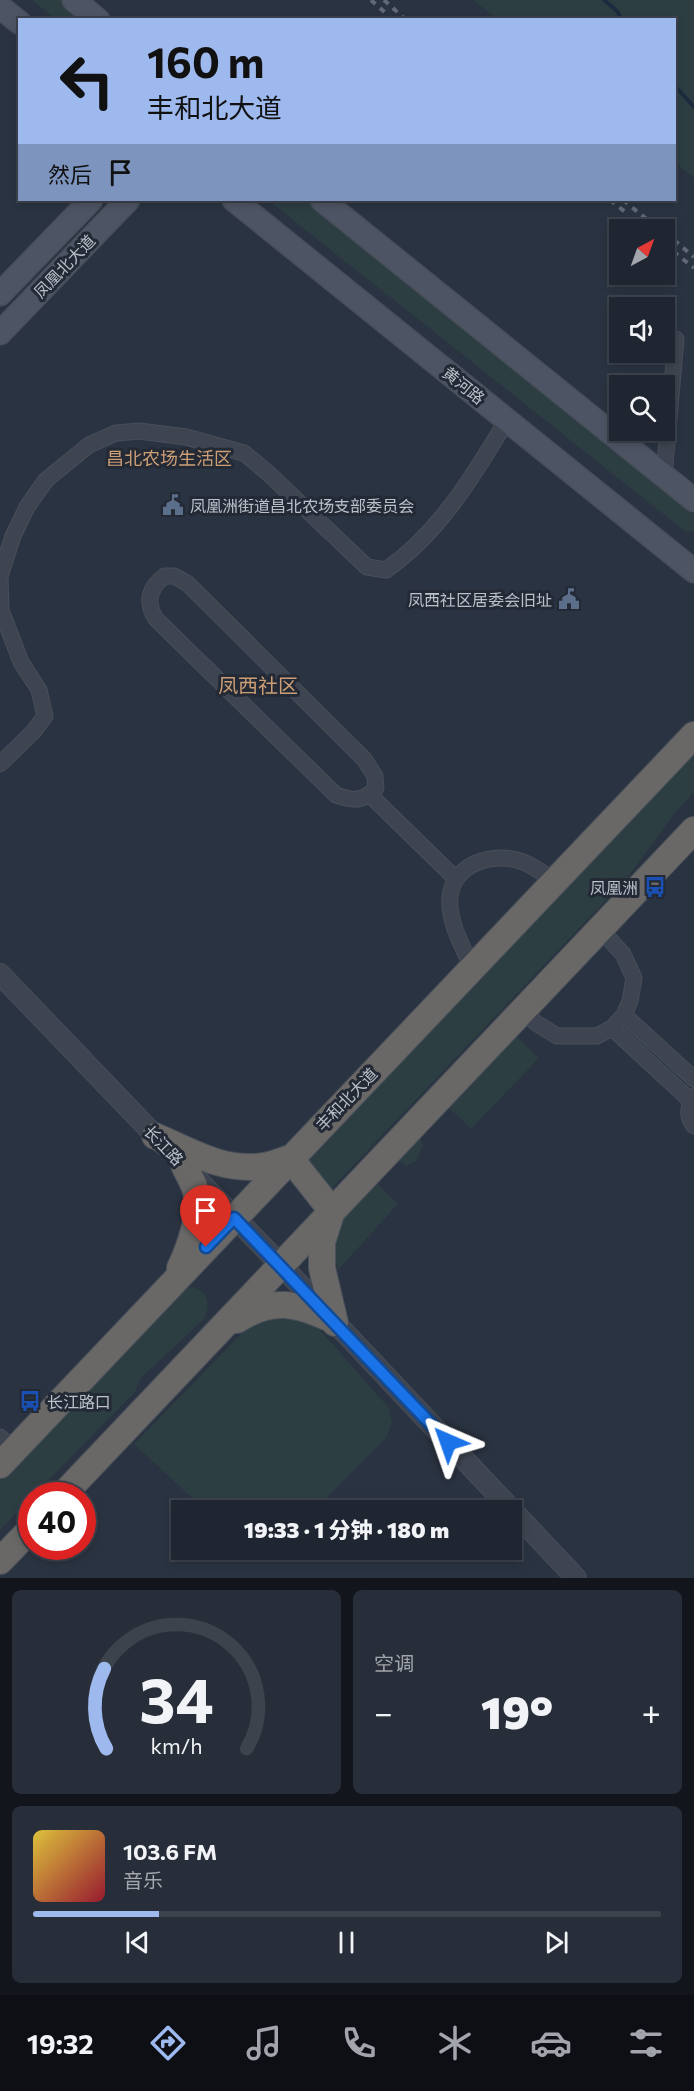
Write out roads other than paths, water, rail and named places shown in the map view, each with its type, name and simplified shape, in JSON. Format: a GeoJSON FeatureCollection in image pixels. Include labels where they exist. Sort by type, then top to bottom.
{"type":"FeatureCollection","features":[{"type":"Feature","properties":{"kind":"highway","name":"丰和北大道"},"geometry":{"type":"LineString","coordinates":[[5,1451],[174,1281],[694,735]]}},
{"type":"Feature","properties":{"kind":"highway"},"geometry":{"type":"LineString","coordinates":[[639,888],[694,809]]}},
{"type":"Feature","properties":{"kind":"highway"},"geometry":{"type":"LineString","coordinates":[[151,1402],[152,1379],[275,1260],[332,1211],[694,830]]}},
{"type":"Feature","properties":{"kind":"highway"},"geometry":{"type":"LineString","coordinates":[[155,1136],[215,1163],[240,1167],[264,1166],[290,1158],[332,1211]]}},
{"type":"Feature","properties":{"kind":"highway"},"geometry":{"type":"LineString","coordinates":[[174,1281],[192,1242],[196,1212],[196,1192],[184,1165]]}},
{"type":"Feature","properties":{"kind":"highway"},"geometry":{"type":"LineString","coordinates":[[332,1211],[322,1242],[321,1268],[334,1322]]}},
{"type":"Feature","properties":{"kind":"highway"},"geometry":{"type":"LineString","coordinates":[[75,1482],[216,1334],[275,1260]]}},
{"type":"Feature","properties":{"kind":"highway"},"geometry":{"type":"LineString","coordinates":[[216,1334],[249,1312],[274,1304],[294,1305],[314,1311],[334,1322]]}},
{"type":"Feature","properties":{"kind":"highway"},"geometry":{"type":"LineString","coordinates":[[0,1561],[18,1542]]}},
{"type":"Feature","properties":{"kind":"main road"},"geometry":{"type":"LineString","coordinates":[[74,0],[96,18]]}},
{"type":"Feature","properties":{"kind":"main road"},"geometry":{"type":"LineString","coordinates":[[0,7],[18,21]]}},
{"type":"Feature","properties":{"kind":"main road","name":"凤凰北大道"},"geometry":{"type":"LineString","coordinates":[[0,294],[90,201]]}},
{"type":"Feature","properties":{"kind":"main road","name":"凤凰北大道"},"geometry":{"type":"LineString","coordinates":[[0,333],[127,201]]}},
{"type":"Feature","properties":{"kind":"main road","name":"黄河路"},"geometry":{"type":"LineString","coordinates":[[235,201],[670,552],[694,574]]}},
{"type":"Feature","properties":{"kind":"main road"},"geometry":{"type":"LineString","coordinates":[[323,201],[694,500]]}},
{"type":"Feature","properties":{"kind":"main road"},"geometry":{"type":"LineString","coordinates":[[670,552],[687,557],[694,555]]}},
{"type":"Feature","properties":{"kind":"street"},"geometry":{"type":"LineString","coordinates":[[664,476],[676,339]]}},
{"type":"Feature","properties":{"kind":"street"},"geometry":{"type":"LineString","coordinates":[[0,764],[34,731],[45,716],[39,690],[21,662],[1,610],[0,576],[13,536],[27,507],[46,480],[90,445],[116,433],[139,431],[186,437],[244,453],[367,567],[387,570],[403,558],[432,529],[462,493],[507,420]]}},
{"type":"Feature","properties":{"kind":"street"},"geometry":{"type":"LineString","coordinates":[[165,576],[174,576],[187,583],[364,759],[375,776],[373,792],[358,801],[336,795],[156,619],[150,609],[150,596],[154,583],[165,576]]}},
{"type":"Feature","properties":{"kind":"street"},"geometry":{"type":"LineString","coordinates":[[373,792],[459,874]]}},
{"type":"Feature","properties":{"kind":"street"},"geometry":{"type":"LineString","coordinates":[[472,967],[451,912],[450,895],[459,874],[484,859],[503,857],[523,862],[555,881]]}},
{"type":"Feature","properties":{"kind":"street"},"geometry":{"type":"LineString","coordinates":[[523,1011],[536,1023],[557,1036],[597,1036],[612,1028],[624,1015],[630,1001],[634,978],[623,954],[600,929]]}},
{"type":"Feature","properties":{"kind":"street","name":"长江路"},"geometry":{"type":"LineString","coordinates":[[0,974],[576,1578]]}},
{"type":"Feature","properties":{"kind":"street"},"geometry":{"type":"LineString","coordinates":[[624,1015],[694,1078]]}},
{"type":"Feature","properties":{"kind":"street"},"geometry":{"type":"LineString","coordinates":[[612,1028],[692,1098],[688,1109],[690,1121],[694,1126]]}},
{"type":"Feature","properties":{"kind":"waterway"},"geometry":{"type":"LineString","coordinates":[[604,0],[617,11],[621,18]]}},
{"type":"Feature","properties":{"kind":"waterway"},"geometry":{"type":"LineString","coordinates":[[676,87],[694,107]]}},
{"type":"Feature","properties":{"kind":"railway"},"geometry":{"type":"LineString","coordinates":[[371,0],[389,16]]}},
{"type":"Feature","properties":{"kind":"railway"},"geometry":{"type":"LineString","coordinates":[[384,0],[404,18]]}},
{"type":"Feature","properties":{"kind":"railway"},"geometry":{"type":"LineString","coordinates":[[611,201],[628,214]]}},
{"type":"Feature","properties":{"kind":"railway"},"geometry":{"type":"LineString","coordinates":[[624,201],[646,219]]}},
{"type":"Feature","properties":{"kind":"railway"},"geometry":{"type":"LineString","coordinates":[[675,241],[694,257]]}},
{"type":"Feature","properties":{"kind":"railway"},"geometry":{"type":"LineString","coordinates":[[675,253],[694,268]]}},
{"type":"Feature","properties":{"kind":"place","name":"凤凰洲街道昌北农场支部委员会"},"geometry":{"type":"Point","coordinates":[173,505]}},
{"type":"Feature","properties":{"kind":"place","name":"凤西社区居委会旧址"},"geometry":{"type":"Point","coordinates":[569,599]}},
{"type":"Feature","properties":{"kind":"place","name":"凤凰洲"},"geometry":{"type":"Point","coordinates":[655,887]}},
{"type":"Feature","properties":{"kind":"place","name":"长江路口"},"geometry":{"type":"Point","coordinates":[30,1401]}},
{"type":"Feature","properties":{"kind":"district","name":"昌北农场生活区"},"geometry":{"type":"Point","coordinates":[169,458]}},
{"type":"Feature","properties":{"kind":"district","name":"凤西社区"},"geometry":{"type":"Point","coordinates":[258,685]}}]}
